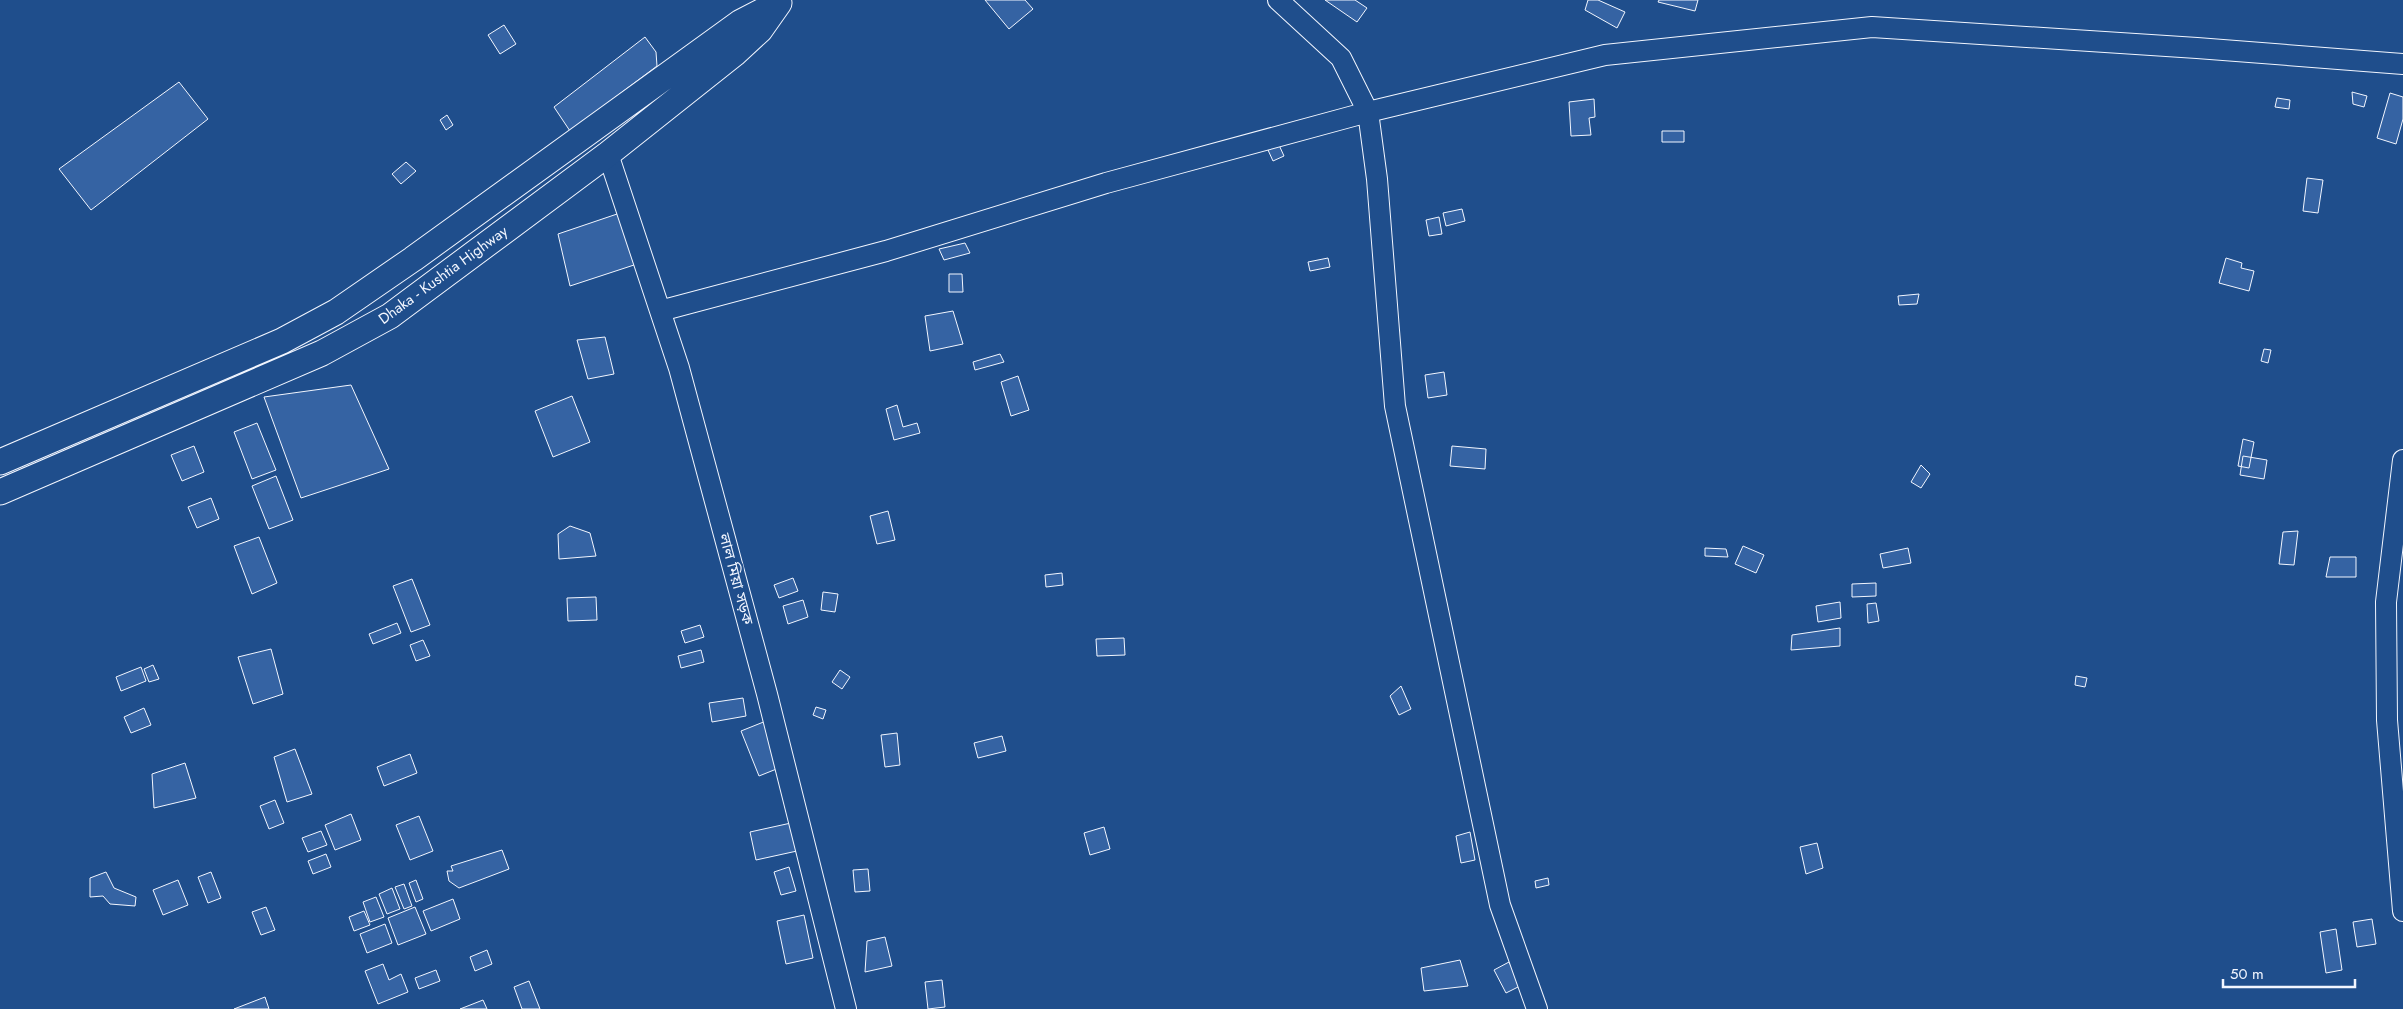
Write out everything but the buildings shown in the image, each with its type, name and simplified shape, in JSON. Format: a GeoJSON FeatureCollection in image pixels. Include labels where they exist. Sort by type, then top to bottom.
{"type":"FeatureCollection","features":[{"type":"Feature","properties":{"kind":"main road","name":"Dhaka - Kushtia Highway"},"geometry":{"type":"LineString","coordinates":[[0,492],[322,353],[390,316],[608,154],[747,43],[760,30],[781,1]]}},
{"type":"Feature","properties":{"kind":"main road","name":"Dhaka - Kushtia Highway"},"geometry":{"type":"LineString","coordinates":[[0,462],[282,342],[336,312],[413,259],[741,22],[781,1]]}},
{"type":"Feature","properties":{"kind":"street"},"geometry":{"type":"LineString","coordinates":[[1278,0],[1341,58],[1368,112],[1377,179],[1396,406],[1500,905],[1537,1009]]}},
{"type":"Feature","properties":{"kind":"street"},"geometry":{"type":"LineString","coordinates":[[660,311],[886,252],[1106,182],[1368,112],[1605,55],[1872,27],[2196,48],[2403,64]]}},
{"type":"Feature","properties":{"kind":"street","name":"লাল মিয়া সড়ক"},"geometry":{"type":"LineString","coordinates":[[608,154],[679,368],[767,694],[846,1009]]}},
{"type":"Feature","properties":{"kind":"street"},"geometry":{"type":"LineString","coordinates":[[2403,460],[2386,602],[2387,720],[2403,911]]}}]}
